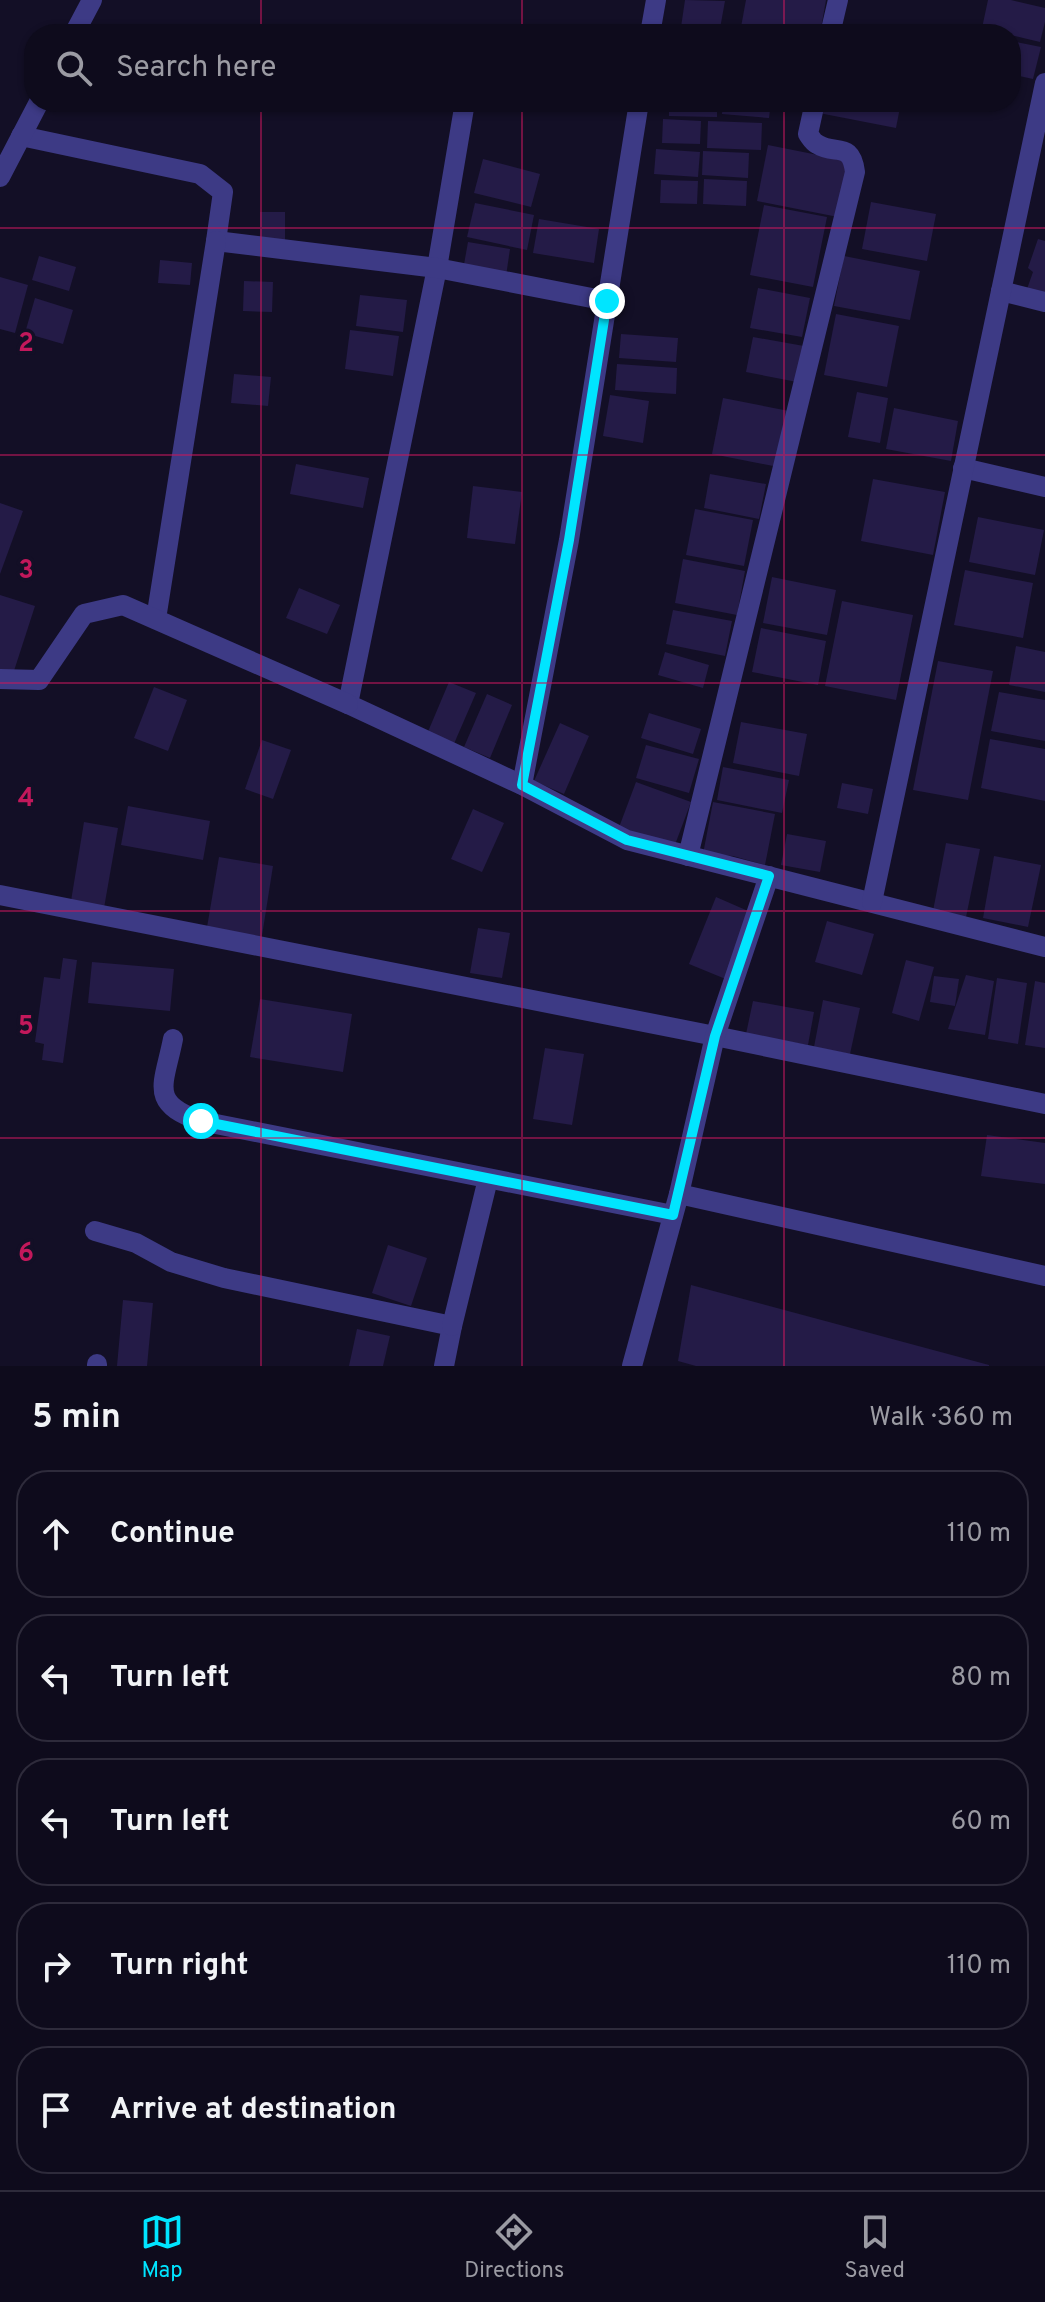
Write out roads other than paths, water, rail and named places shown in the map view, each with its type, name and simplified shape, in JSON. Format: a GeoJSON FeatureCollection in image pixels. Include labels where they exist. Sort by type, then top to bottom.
{"type":"FeatureCollection","features":[{"type":"Feature","properties":{"kind":"street"},"geometry":{"type":"LineString","coordinates":[[79,24],[92,0]]}},
{"type":"Feature","properties":{"kind":"street"},"geometry":{"type":"LineString","coordinates":[[652,24],[656,0]]}},
{"type":"Feature","properties":{"kind":"street"},"geometry":{"type":"LineString","coordinates":[[832,24],[838,0]]}},
{"type":"Feature","properties":{"kind":"street"},"geometry":{"type":"LineString","coordinates":[[872,902],[1045,83]]}},
{"type":"Feature","properties":{"kind":"street"},"geometry":{"type":"LineString","coordinates":[[0,177],[34,112]]}},
{"type":"Feature","properties":{"kind":"street"},"geometry":{"type":"LineString","coordinates":[[348,704],[437,268],[463,112]]}},
{"type":"Feature","properties":{"kind":"street"},"geometry":{"type":"LineString","coordinates":[[522,785],[569,540],[637,112]]}},
{"type":"Feature","properties":{"kind":"street"},"geometry":{"type":"LineString","coordinates":[[688,856],[855,172],[853,159],[847,151],[818,145],[808,134],[813,112]]}},
{"type":"Feature","properties":{"kind":"street"},"geometry":{"type":"LineString","coordinates":[[21,136],[200,174],[223,192],[156,619]]}},
{"type":"Feature","properties":{"kind":"street"},"geometry":{"type":"LineString","coordinates":[[216,241],[437,268],[607,301]]}},
{"type":"Feature","properties":{"kind":"street"},"geometry":{"type":"LineString","coordinates":[[1001,291],[1045,302]]}},
{"type":"Feature","properties":{"kind":"street"},"geometry":{"type":"LineString","coordinates":[[963,468],[1045,487]]}},
{"type":"Feature","properties":{"kind":"street"},"geometry":{"type":"LineString","coordinates":[[0,679],[39,680],[84,614],[123,605],[522,785],[627,840],[872,902],[1043,940]]}},
{"type":"Feature","properties":{"kind":"street"},"geometry":{"type":"LineString","coordinates":[[632,1366],[679,1194],[715,1036],[769,876]]}},
{"type":"Feature","properties":{"kind":"street"},"geometry":{"type":"LineString","coordinates":[[0,895],[1045,1104]]}},
{"type":"Feature","properties":{"kind":"street"},"geometry":{"type":"LineString","coordinates":[[173,1039],[163,1092],[174,1110],[187,1116],[673,1215]]}},
{"type":"Feature","properties":{"kind":"street"},"geometry":{"type":"LineString","coordinates":[[444,1366],[488,1179]]}},
{"type":"Feature","properties":{"kind":"street"},"geometry":{"type":"LineString","coordinates":[[679,1194],[1045,1276]]}},
{"type":"Feature","properties":{"kind":"street"},"geometry":{"type":"LineString","coordinates":[[95,1231],[136,1243],[171,1262],[224,1278],[452,1326]]}}]}
